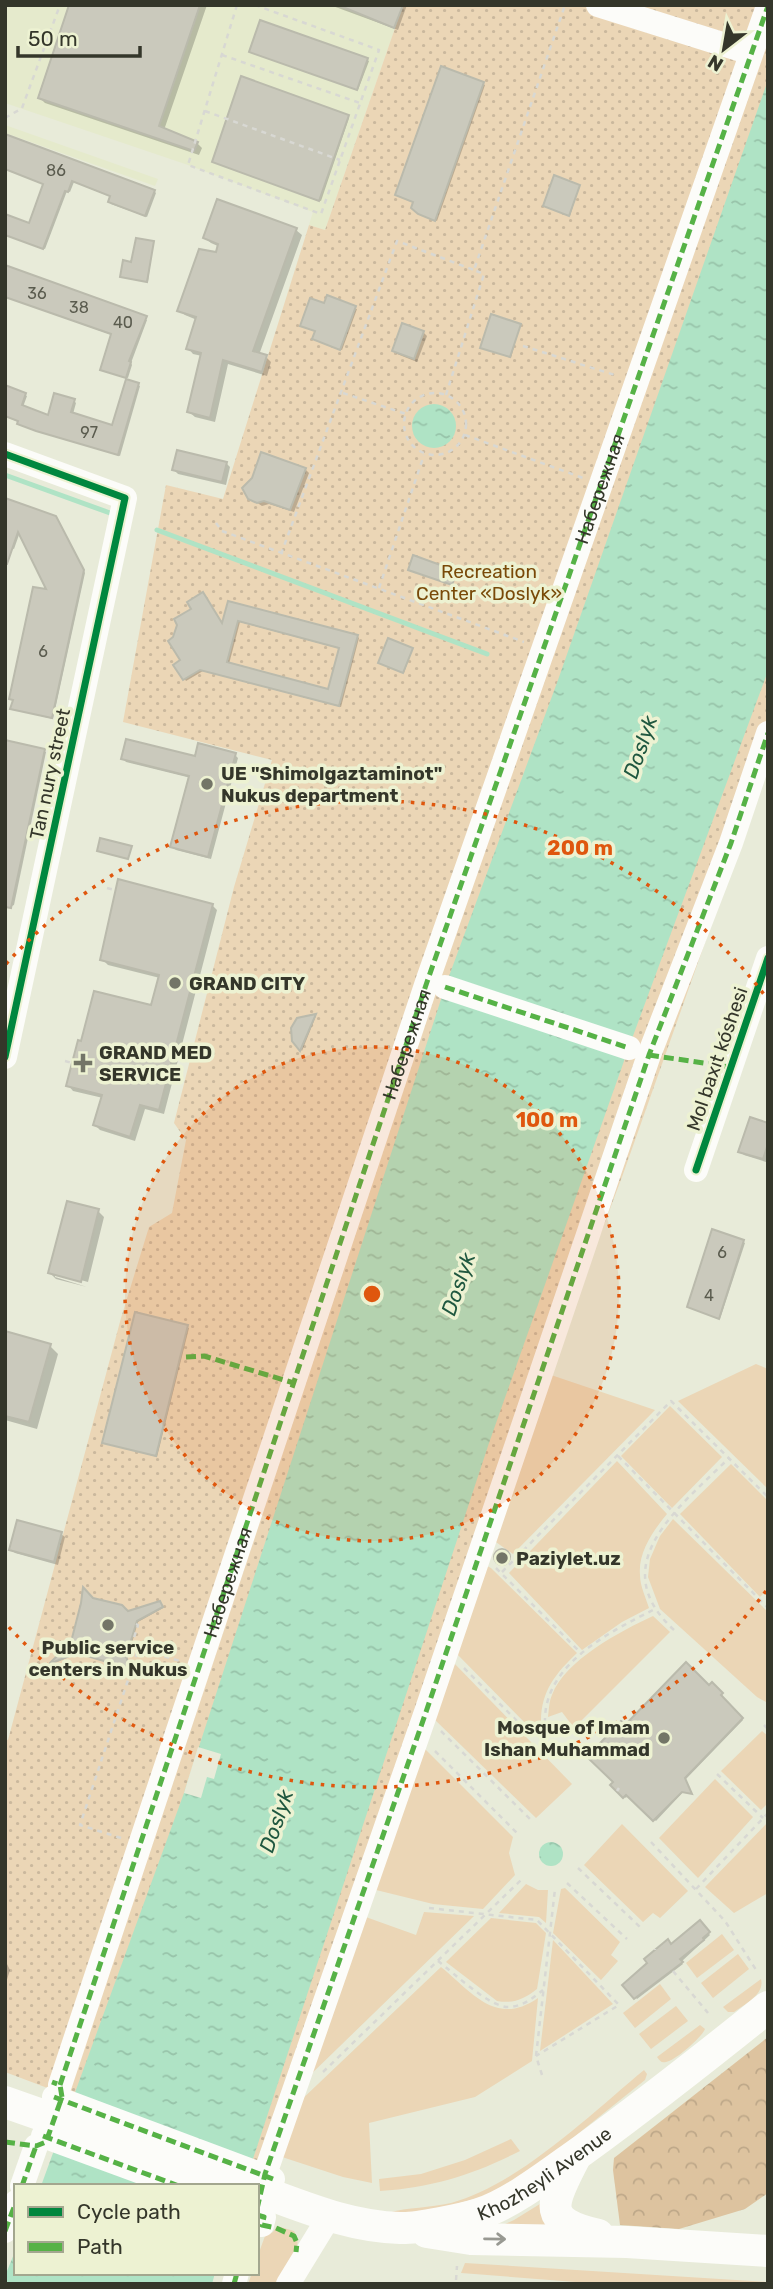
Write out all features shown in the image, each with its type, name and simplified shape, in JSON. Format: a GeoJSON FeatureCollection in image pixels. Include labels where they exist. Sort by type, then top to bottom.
{"type":"FeatureCollection","features":[{"type":"Feature","properties":{"kind":"main road","name":"Khozheyli Avenue"},"geometry":{"type":"LineString","coordinates":[[263,2198],[359,2224],[402,2229],[480,2214],[526,2190],[577,2154],[665,2090],[768,2007]]}},
{"type":"Feature","properties":{"kind":"main road","name":"Khozheyli Avenue"},"geometry":{"type":"LineString","coordinates":[[42,2114],[226,2184]]}},
{"type":"Feature","properties":{"kind":"main road"},"geometry":{"type":"LineString","coordinates":[[577,2154],[555,2197],[555,2210],[562,2222],[582,2232],[627,2242]]}},
{"type":"Feature","properties":{"kind":"main road"},"geometry":{"type":"LineString","coordinates":[[402,2229],[471,2239],[627,2242],[768,2251]]}},
{"type":"Feature","properties":{"kind":"street"},"geometry":{"type":"LineString","coordinates":[[598,5],[664,15],[751,53]]}},
{"type":"Feature","properties":{"kind":"street","name":"Набережная"},"geometry":{"type":"LineString","coordinates":[[23,2184],[42,2114],[141,1844],[427,982],[768,6]]}},
{"type":"Feature","properties":{"kind":"street","name":"Tan nury street"},"geometry":{"type":"LineString","coordinates":[[5,454],[125,498],[13,972],[5,1057]]}},
{"type":"Feature","properties":{"kind":"street"},"geometry":{"type":"LineString","coordinates":[[263,2198],[291,2099],[422,1725],[649,1055],[732,843],[768,733]]}},
{"type":"Feature","properties":{"kind":"street","name":"Mol baxıt kóshesi"},"geometry":{"type":"LineString","coordinates":[[696,1170],[768,958]]}},
{"type":"Feature","properties":{"kind":"street"},"geometry":{"type":"LineString","coordinates":[[445,986],[629,1048]]}},
{"type":"Feature","properties":{"kind":"street"},"geometry":{"type":"LineString","coordinates":[[42,2114],[175,2184]]}},
{"type":"Feature","properties":{"kind":"street"},"geometry":{"type":"LineString","coordinates":[[5,2231],[14,2207]]}},
{"type":"Feature","properties":{"kind":"street"},"geometry":{"type":"LineString","coordinates":[[288,2284],[329,2217]]}},
{"type":"Feature","properties":{"kind":"path"},"geometry":{"type":"LineString","coordinates":[[5,118],[21,107],[60,5]]}},
{"type":"Feature","properties":{"kind":"path"},"geometry":{"type":"LineString","coordinates":[[237,5],[188,165],[321,214],[379,50],[255,5]]}},
{"type":"Feature","properties":{"kind":"path"},"geometry":{"type":"LineString","coordinates":[[474,270],[565,5]]}},
{"type":"Feature","properties":{"kind":"path"},"geometry":{"type":"LineString","coordinates":[[222,55],[360,103]]}},
{"type":"Feature","properties":{"kind":"path"},"geometry":{"type":"LineString","coordinates":[[204,111],[340,160]]}},
{"type":"Feature","properties":{"kind":"path"},"geometry":{"type":"LineString","coordinates":[[281,554],[397,241],[484,274],[446,395]]}},
{"type":"Feature","properties":{"kind":"path"},"geometry":{"type":"LineString","coordinates":[[523,346],[638,382]]}},
{"type":"Feature","properties":{"kind":"path"},"geometry":{"type":"LineString","coordinates":[[342,392],[406,414]]}},
{"type":"Feature","properties":{"kind":"path"},"geometry":{"type":"LineString","coordinates":[[424,395],[446,395],[461,407],[467,425],[465,435],[453,451],[444,455],[424,454],[415,449],[408,440],[404,430],[406,414],[415,400],[424,395]]}},
{"type":"Feature","properties":{"kind":"path"},"geometry":{"type":"LineString","coordinates":[[465,435],[601,485]]}},
{"type":"Feature","properties":{"kind":"path"},"geometry":{"type":"LineString","coordinates":[[379,588],[424,454]]}},
{"type":"Feature","properties":{"kind":"path"},"geometry":{"type":"LineString","coordinates":[[216,523],[222,531],[281,554],[543,649]]}},
{"type":"Feature","properties":{"kind":"path"},"geometry":{"type":"LineString","coordinates":[[107,888],[116,890]]}},
{"type":"Feature","properties":{"kind":"path"},"geometry":{"type":"LineString","coordinates":[[65,1061],[72,1063]]}},
{"type":"Feature","properties":{"kind":"path"},"geometry":{"type":"LineString","coordinates":[[502,1572],[670,1401],[768,1497]]}},
{"type":"Feature","properties":{"kind":"path"},"geometry":{"type":"LineString","coordinates":[[617,1456],[768,1608]]}},
{"type":"Feature","properties":{"kind":"path"},"geometry":{"type":"LineString","coordinates":[[674,1630],[655,1609],[644,1575],[646,1557],[656,1535],[673,1514],[729,1458]]}},
{"type":"Feature","properties":{"kind":"path"},"geometry":{"type":"LineString","coordinates":[[479,1555],[502,1572],[582,1654]]}},
{"type":"Feature","properties":{"kind":"path"},"geometry":{"type":"LineString","coordinates":[[763,1603],[768,1598]]}},
{"type":"Feature","properties":{"kind":"path"},"geometry":{"type":"LineString","coordinates":[[545,1723],[547,1697],[558,1677],[582,1654],[623,1626],[655,1609]]}},
{"type":"Feature","properties":{"kind":"path"},"geometry":{"type":"LineString","coordinates":[[136,1624],[138,1625],[131,1647],[200,1667]]}},
{"type":"Feature","properties":{"kind":"path"},"geometry":{"type":"LineString","coordinates":[[138,1650],[80,1825],[141,1844]]}},
{"type":"Feature","properties":{"kind":"path"},"geometry":{"type":"LineString","coordinates":[[446,1651],[532,1736]]}},
{"type":"Feature","properties":{"kind":"path"},"geometry":{"type":"LineString","coordinates":[[422,1725],[533,1822]]}},
{"type":"Feature","properties":{"kind":"path"},"geometry":{"type":"LineString","coordinates":[[422,1725],[519,1835]]}},
{"type":"Feature","properties":{"kind":"path"},"geometry":{"type":"LineString","coordinates":[[717,1774],[763,1818]]}},
{"type":"Feature","properties":{"kind":"path"},"geometry":{"type":"LineString","coordinates":[[696,1889],[768,1813]]}},
{"type":"Feature","properties":{"kind":"path"},"geometry":{"type":"LineString","coordinates":[[651,1842],[725,1921],[758,1973]]}},
{"type":"Feature","properties":{"kind":"path"},"geometry":{"type":"LineString","coordinates":[[578,1868],[640,1927]]}},
{"type":"Feature","properties":{"kind":"path"},"geometry":{"type":"LineString","coordinates":[[291,2099],[307,2087],[522,1880]]}},
{"type":"Feature","properties":{"kind":"path"},"geometry":{"type":"LineString","coordinates":[[567,1883],[627,1939]]}},
{"type":"Feature","properties":{"kind":"path"},"geometry":{"type":"LineString","coordinates":[[542,2075],[536,2056],[555,1889]]}},
{"type":"Feature","properties":{"kind":"path"},"geometry":{"type":"LineString","coordinates":[[429,1909],[537,1920],[619,2005],[536,2056]]}},
{"type":"Feature","properties":{"kind":"path"},"geometry":{"type":"LineString","coordinates":[[438,1961],[495,2004],[509,2007],[528,2002],[543,1990]]}},
{"type":"Feature","properties":{"kind":"path"},"geometry":{"type":"LineString","coordinates":[[673,1970],[708,2013]]}},
{"type":"Feature","properties":{"kind":"path"},"geometry":{"type":"LineString","coordinates":[[456,2280],[457,2266]]}},
{"type":"Feature","properties":{"kind":"shaded area"},"geometry":{"type":"Polygon","coordinates":[[[5,5],[403,5],[325,230],[309,225],[313,212],[188,165],[5,103],[5,5]]]}},
{"type":"Feature","properties":{"kind":"shaded area"},"geometry":{"type":"Polygon","coordinates":[[[5,125],[158,179],[155,186],[5,133],[5,125]]]}},
{"type":"Feature","properties":{"kind":"green space","name":"Recreation Center «Doslyk»"},"geometry":{"type":"Polygon","coordinates":[[[403,5],[768,5],[768,765],[622,1177],[552,1363],[273,2173],[5,2072],[5,1739],[8,1740],[121,1318],[149,1227],[172,1213],[186,1140],[174,1123],[234,887],[272,760],[123,722],[166,485],[223,499],[309,225],[325,230],[403,5]]]}},
{"type":"Feature","properties":{"kind":"green space"},"geometry":{"type":"Polygon","coordinates":[[[756,1364],[768,1369],[768,1489],[678,1401],[756,1364]]]}},
{"type":"Feature","properties":{"kind":"green space"},"geometry":{"type":"Polygon","coordinates":[[[548,1374],[655,1410],[513,1554],[493,1540],[548,1374]]]}},
{"type":"Feature","properties":{"kind":"green space"},"geometry":{"type":"Polygon","coordinates":[[[670,1406],[722,1457],[672,1508],[621,1456],[670,1406]]]}},
{"type":"Feature","properties":{"kind":"green space"},"geometry":{"type":"Polygon","coordinates":[[[617,1461],[667,1514],[652,1535],[641,1558],[640,1579],[649,1608],[622,1622],[582,1650],[509,1573],[617,1461]]]}},
{"type":"Feature","properties":{"kind":"green space"},"geometry":{"type":"Polygon","coordinates":[[[731,1464],[768,1501],[768,1589],[760,1597],[680,1514],[731,1464]]]}},
{"type":"Feature","properties":{"kind":"green space"},"geometry":{"type":"Polygon","coordinates":[[[673,1519],[768,1612],[766,1702],[757,1697],[660,1609],[648,1577],[650,1559],[660,1536],[673,1519]]]}},
{"type":"Feature","properties":{"kind":"green space"},"geometry":{"type":"Polygon","coordinates":[[[485,1565],[577,1653],[551,1683],[544,1701],[541,1721],[532,1730],[455,1652],[485,1565]]]}},
{"type":"Feature","properties":{"kind":"green space"},"geometry":{"type":"Polygon","coordinates":[[[653,1616],[670,1632],[574,1728],[562,1712],[548,1717],[552,1695],[569,1670],[610,1638],[653,1616]]]}},
{"type":"Feature","properties":{"kind":"green space"},"geometry":{"type":"Polygon","coordinates":[[[452,1661],[572,1784],[536,1818],[432,1717],[452,1661]]]}},
{"type":"Feature","properties":{"kind":"green space"},"geometry":{"type":"Polygon","coordinates":[[[762,1731],[768,1736],[768,1803],[761,1810],[721,1771],[762,1731]]]}},
{"type":"Feature","properties":{"kind":"green space"},"geometry":{"type":"Polygon","coordinates":[[[422,1746],[513,1837],[509,1853],[515,1875],[483,1909],[433,1904],[372,1889],[422,1746]]]}},
{"type":"Feature","properties":{"kind":"green space"},"geometry":{"type":"Polygon","coordinates":[[[715,1779],[753,1817],[698,1878],[659,1838],[715,1779]]]}},
{"type":"Feature","properties":{"kind":"green space"},"geometry":{"type":"Polygon","coordinates":[[[768,1822],[768,1893],[734,1913],[705,1887],[768,1822]]]}},
{"type":"Feature","properties":{"kind":"green space"},"geometry":{"type":"Polygon","coordinates":[[[622,1824],[688,1891],[660,1918],[653,1913],[643,1922],[584,1865],[622,1824]]]}},
{"type":"Feature","properties":{"kind":"green space"},"geometry":{"type":"Polygon","coordinates":[[[526,1884],[538,1890],[548,1890],[546,1923],[539,1917],[499,1913],[526,1884]]]}},
{"type":"Feature","properties":{"kind":"green space"},"geometry":{"type":"Polygon","coordinates":[[[565,1888],[620,1942],[611,1955],[618,1961],[601,1980],[553,1933],[561,1889],[565,1888]]]}},
{"type":"Feature","properties":{"kind":"green space"},"geometry":{"type":"Polygon","coordinates":[[[424,1912],[474,1916],[305,2080],[363,1916],[416,1935],[424,1912]]]}},
{"type":"Feature","properties":{"kind":"green space"},"geometry":{"type":"Polygon","coordinates":[[[491,1918],[536,1923],[546,1933],[537,1989],[518,2000],[497,2001],[446,1962],[491,1918]]]}},
{"type":"Feature","properties":{"kind":"green space"},"geometry":{"type":"Polygon","coordinates":[[[722,1934],[734,1950],[697,1978],[686,1963],[722,1934]]]}},
{"type":"Feature","properties":{"kind":"green space"},"geometry":{"type":"Polygon","coordinates":[[[553,1940],[613,2004],[540,2051],[553,1940]]]}},
{"type":"Feature","properties":{"kind":"green space"},"geometry":{"type":"Polygon","coordinates":[[[738,1954],[749,1969],[713,1998],[701,1983],[738,1954]]]}},
{"type":"Feature","properties":{"kind":"green space"},"geometry":{"type":"Polygon","coordinates":[[[441,1967],[475,1996],[497,2008],[523,2006],[538,1998],[532,2061],[475,2097],[369,2123],[372,2183],[343,2177],[279,2156],[297,2104],[441,1967]]]}},
{"type":"Feature","properties":{"kind":"green space"},"geometry":{"type":"Polygon","coordinates":[[[761,1979],[760,1989],[748,2002],[734,2012],[728,2012],[723,2007],[761,1979]]]}},
{"type":"Feature","properties":{"kind":"green space"},"geometry":{"type":"Polygon","coordinates":[[[660,1984],[671,1999],[635,2028],[623,2013],[660,1984]]]}},
{"type":"Feature","properties":{"kind":"green space"},"geometry":{"type":"Polygon","coordinates":[[[676,2006],[688,2021],[651,2049],[639,2034],[676,2006]]]}},
{"type":"Feature","properties":{"kind":"green space"},"geometry":{"type":"Polygon","coordinates":[[[700,2025],[705,2029],[688,2048],[670,2061],[659,2060],[657,2057],[700,2025]]]}},
{"type":"Feature","properties":{"kind":"green space"},"geometry":{"type":"Polygon","coordinates":[[[768,2037],[768,2193],[745,2209],[679,2229],[620,2225],[614,2158],[768,2037]]]}},
{"type":"Feature","properties":{"kind":"green space"},"geometry":{"type":"Polygon","coordinates":[[[644,2070],[647,2074],[645,2080],[533,2170],[489,2195],[423,2213],[388,2213],[451,2203],[502,2181],[553,2146],[644,2070]]]}},
{"type":"Feature","properties":{"kind":"green space"},"geometry":{"type":"Polygon","coordinates":[[[511,2139],[520,2151],[485,2167],[435,2183],[380,2191],[379,2179],[421,2174],[465,2160],[511,2139]]]}},
{"type":"Feature","properties":{"kind":"green space"},"geometry":{"type":"Polygon","coordinates":[[[548,2199],[554,2226],[490,2231],[514,2220],[548,2199]]]}},
{"type":"Feature","properties":{"kind":"green space"},"geometry":{"type":"Polygon","coordinates":[[[277,2226],[294,2231],[297,2245],[294,2258],[278,2284],[248,2284],[251,2275],[259,2275],[259,2252],[265,2236],[277,2226]]]}},
{"type":"Feature","properties":{"kind":"green space"},"geometry":{"type":"Polygon","coordinates":[[[465,2263],[768,2284],[601,2284],[461,2273],[465,2263]]]}},
{"type":"Feature","properties":{"kind":"water","name":"Doslyk"},"geometry":{"type":"Polygon","coordinates":[[[768,80],[768,671],[630,1044],[489,1443],[245,2184],[42,2184],[184,1793],[445,987],[558,680],[768,80]]]}},
{"type":"Feature","properties":{"kind":"water"},"geometry":{"type":"Polygon","coordinates":[[[434,404],[449,411],[456,426],[449,441],[434,448],[419,441],[412,426],[419,411],[434,404]]]}},
{"type":"Feature","properties":{"kind":"water"},"geometry":{"type":"Polygon","coordinates":[[[551,1842],[559,1846],[563,1854],[559,1862],[551,1866],[543,1862],[539,1854],[543,1846],[551,1842]]]}},
{"type":"Feature","properties":{"kind":"water"},"geometry":{"type":"Polygon","coordinates":[[[14,2254],[14,2275],[214,2275],[212,2284],[5,2284],[5,2276],[14,2254]]]}},
{"type":"Feature","properties":{"kind":"pier"},"geometry":{"type":"Polygon","coordinates":[[[198,1747],[221,1754],[214,1779],[207,1777],[201,1798],[184,1793],[198,1747]]]}},
{"type":"Feature","properties":{"kind":"building"},"geometry":{"type":"Polygon","coordinates":[[[69,5],[200,5],[159,126],[198,142],[194,151],[38,98],[69,5]]]}},
{"type":"Feature","properties":{"kind":"building"},"geometry":{"type":"Polygon","coordinates":[[[338,5],[403,5],[394,28],[338,5]]]}},
{"type":"Feature","properties":{"kind":"building"},"geometry":{"type":"Polygon","coordinates":[[[260,20],[368,58],[357,90],[249,52],[260,20]]]}},
{"type":"Feature","properties":{"kind":"building"},"geometry":{"type":"Polygon","coordinates":[[[441,66],[484,82],[435,221],[411,208],[413,202],[395,195],[441,66]]]}},
{"type":"Feature","properties":{"kind":"building"},"geometry":{"type":"Polygon","coordinates":[[[241,76],[349,115],[319,201],[212,162],[241,76]]]}},
{"type":"Feature","properties":{"kind":"building"},"geometry":{"type":"Polygon","coordinates":[[[5,134],[155,190],[145,216],[108,202],[110,196],[72,181],[68,192],[65,191],[43,249],[5,235],[5,214],[29,223],[43,184],[5,169],[5,134]]]}},
{"type":"Feature","properties":{"kind":"building"},"geometry":{"type":"Polygon","coordinates":[[[554,175],[580,185],[569,216],[543,206],[554,175]]]}},
{"type":"Feature","properties":{"kind":"building"},"geometry":{"type":"Polygon","coordinates":[[[217,199],[297,228],[253,351],[267,355],[262,372],[223,360],[210,418],[187,412],[201,353],[186,349],[196,317],[177,311],[199,249],[216,252],[218,244],[203,238],[217,199]]]}},
{"type":"Feature","properties":{"kind":"building"},"geometry":{"type":"Polygon","coordinates":[[[136,238],[154,241],[147,282],[120,277],[123,260],[131,262],[136,238]]]}},
{"type":"Feature","properties":{"kind":"building"},"geometry":{"type":"Polygon","coordinates":[[[5,265],[147,316],[129,361],[131,362],[126,378],[100,370],[111,334],[5,297],[5,265]]]}},
{"type":"Feature","properties":{"kind":"building"},"geometry":{"type":"Polygon","coordinates":[[[327,295],[356,306],[340,350],[312,339],[315,331],[300,326],[310,298],[324,303],[327,295]]]}},
{"type":"Feature","properties":{"kind":"building"},"geometry":{"type":"Polygon","coordinates":[[[491,314],[521,324],[510,357],[480,348],[491,314]]]}},
{"type":"Feature","properties":{"kind":"building"},"geometry":{"type":"Polygon","coordinates":[[[402,323],[424,331],[414,359],[392,351],[402,323]]]}},
{"type":"Feature","properties":{"kind":"building"},"geometry":{"type":"Polygon","coordinates":[[[126,379],[139,383],[118,455],[36,431],[5,416],[5,385],[26,393],[22,405],[48,415],[54,393],[75,399],[71,412],[112,425],[126,379]]]}},
{"type":"Feature","properties":{"kind":"building"},"geometry":{"type":"Polygon","coordinates":[[[177,450],[227,462],[222,482],[172,470],[177,450]]]}},
{"type":"Feature","properties":{"kind":"building"},"geometry":{"type":"Polygon","coordinates":[[[261,452],[306,468],[290,510],[264,501],[257,503],[248,499],[242,488],[252,478],[261,452]]]}},
{"type":"Feature","properties":{"kind":"building"},"geometry":{"type":"Polygon","coordinates":[[[5,498],[56,516],[84,570],[52,718],[10,709],[13,700],[9,699],[33,587],[46,589],[18,532],[5,564],[5,498]]]}},
{"type":"Feature","properties":{"kind":"building"},"geometry":{"type":"Polygon","coordinates":[[[413,555],[457,571],[452,585],[408,570],[413,555]]]}},
{"type":"Feature","properties":{"kind":"building"},"geometry":{"type":"Polygon","coordinates":[[[203,592],[222,623],[228,601],[358,635],[339,706],[200,670],[183,680],[173,665],[180,660],[168,641],[173,637],[177,625],[174,619],[191,609],[187,602],[203,592]],[[238,621],[227,662],[328,689],[339,648],[238,621]]]}},
{"type":"Feature","properties":{"kind":"building"},"geometry":{"type":"Polygon","coordinates":[[[388,638],[413,648],[403,673],[378,663],[388,638]]]}},
{"type":"Feature","properties":{"kind":"building","name":"UE \"Shimolgaztaminot\" Nukus department"},"geometry":{"type":"Polygon","coordinates":[[[126,739],[195,756],[198,743],[236,753],[208,857],[170,847],[189,776],[121,759],[126,739]]]}},
{"type":"Feature","properties":{"kind":"building"},"geometry":{"type":"Polygon","coordinates":[[[5,740],[45,749],[11,908],[5,907],[5,740]]]}},
{"type":"Feature","properties":{"kind":"building"},"geometry":{"type":"Polygon","coordinates":[[[100,838],[132,846],[128,859],[97,851],[100,838]]]}},
{"type":"Feature","properties":{"kind":"building","name":"GRAND CITY"},"geometry":{"type":"Polygon","coordinates":[[[118,879],[213,904],[159,1110],[140,1105],[130,1137],[93,1125],[102,1095],[66,1086],[94,991],[151,1005],[159,975],[100,960],[118,879]]]}},
{"type":"Feature","properties":{"kind":"building"},"geometry":{"type":"Polygon","coordinates":[[[316,1014],[300,1051],[292,1041],[291,1028],[297,1018],[316,1014]]]}},
{"type":"Feature","properties":{"kind":"building"},"geometry":{"type":"Polygon","coordinates":[[[750,1117],[768,1123],[768,1144],[763,1159],[738,1152],[750,1117]]]}},
{"type":"Feature","properties":{"kind":"building"},"geometry":{"type":"Polygon","coordinates":[[[67,1201],[99,1209],[81,1282],[48,1273],[67,1201]]]}},
{"type":"Feature","properties":{"kind":"building"},"geometry":{"type":"Polygon","coordinates":[[[712,1229],[744,1240],[719,1319],[687,1307],[712,1229]]]}},
{"type":"Feature","properties":{"kind":"building"},"geometry":{"type":"Polygon","coordinates":[[[135,1312],[188,1325],[156,1456],[102,1443],[135,1312]]]}},
{"type":"Feature","properties":{"kind":"building"},"geometry":{"type":"Polygon","coordinates":[[[5,1331],[51,1344],[29,1422],[5,1416],[5,1331]]]}},
{"type":"Feature","properties":{"kind":"building"},"geometry":{"type":"Polygon","coordinates":[[[17,1520],[62,1532],[54,1562],[9,1550],[17,1520]]]}},
{"type":"Feature","properties":{"kind":"building","name":"Paziylet.uz"},"geometry":{"type":"Polygon","coordinates":[[[502,1549],[508,1551],[508,1563],[502,1565],[496,1563],[494,1557],[496,1551],[502,1549]]]}},
{"type":"Feature","properties":{"kind":"building"},"geometry":{"type":"Polygon","coordinates":[[[83,1587],[93,1598],[122,1605],[128,1611],[160,1601],[163,1607],[137,1621],[126,1657],[135,1677],[114,1664],[77,1653],[49,1664],[71,1642],[83,1587]]]}},
{"type":"Feature","properties":{"kind":"building","name":"Mosque of Imam Ishan Muhammad"},"geometry":{"type":"Polygon","coordinates":[[[686,1662],[709,1685],[712,1682],[743,1718],[685,1778],[692,1794],[682,1792],[653,1821],[626,1795],[623,1798],[610,1785],[613,1782],[587,1757],[621,1721],[626,1724],[686,1662]]]}},
{"type":"Feature","properties":{"kind":"building"},"geometry":{"type":"Polygon","coordinates":[[[700,1920],[710,1932],[704,1940],[680,1959],[683,1962],[634,1999],[622,1985],[647,1963],[644,1959],[668,1939],[671,1944],[700,1920]]]}},
{"type":"Feature","properties":{"kind":"waterway"},"geometry":{"type":"LineString","coordinates":[[5,475],[110,513]]}},
{"type":"Feature","properties":{"kind":"waterway"},"geometry":{"type":"LineString","coordinates":[[157,530],[487,654]]}},
{"type":"Feature","properties":{"kind":"marked path"},"geometry":{"type":"LineString","coordinates":[[60,2085],[427,982],[768,6]]}},
{"type":"Feature","properties":{"kind":"marked path"},"geometry":{"type":"LineString","coordinates":[[259,2200],[265,2174],[426,1712],[649,1055],[731,843],[768,733]]}},
{"type":"Feature","properties":{"kind":"marked path"},"geometry":{"type":"LineString","coordinates":[[445,987],[629,1048]]}},
{"type":"Feature","properties":{"kind":"marked path"},"geometry":{"type":"LineString","coordinates":[[649,1055],[731,1067]]}},
{"type":"Feature","properties":{"kind":"marked path"},"geometry":{"type":"LineString","coordinates":[[186,1357],[204,1356],[294,1383]]}},
{"type":"Feature","properties":{"kind":"marked path"},"geometry":{"type":"LineString","coordinates":[[5,2142],[36,2146],[46,2142],[62,2097],[60,2085],[52,2082]]}},
{"type":"Feature","properties":{"kind":"marked path"},"geometry":{"type":"LineString","coordinates":[[54,2097],[273,2179]]}},
{"type":"Feature","properties":{"kind":"marked path"},"geometry":{"type":"LineString","coordinates":[[43,2136],[174,2184]]}},
{"type":"Feature","properties":{"kind":"marked path"},"geometry":{"type":"LineString","coordinates":[[23,2184],[36,2146]]}},
{"type":"Feature","properties":{"kind":"marked path"},"geometry":{"type":"LineString","coordinates":[[5,2231],[14,2207]]}},
{"type":"Feature","properties":{"kind":"marked path"},"geometry":{"type":"LineString","coordinates":[[259,2216],[264,2217],[262,2225],[294,2236],[297,2243],[296,2252]]}},
{"type":"Feature","properties":{"kind":"marked path"},"geometry":{"type":"LineString","coordinates":[[234,2284],[236,2275]]}},
{"type":"Feature","properties":{"kind":"cycle path"},"geometry":{"type":"LineString","coordinates":[[5,454],[125,498],[5,1057]]}},
{"type":"Feature","properties":{"kind":"cycle path"},"geometry":{"type":"LineString","coordinates":[[696,1170],[768,958]]}},
{"type":"Feature","properties":{"kind":"place","name":"UE \"Shimolgaztaminot\" Nukus department"},"geometry":{"type":"Point","coordinates":[207,784]}},
{"type":"Feature","properties":{"kind":"place","name":"GRAND CITY"},"geometry":{"type":"Point","coordinates":[175,983]}},
{"type":"Feature","properties":{"kind":"place","name":"GRAND MED SERVICE"},"geometry":{"type":"Point","coordinates":[83,1063]}},
{"type":"Feature","properties":{"kind":"place","name":"Paziylet.uz"},"geometry":{"type":"Point","coordinates":[502,1558]}},
{"type":"Feature","properties":{"kind":"place","name":"Public service centers in Nukus"},"geometry":{"type":"Point","coordinates":[108,1625]}},
{"type":"Feature","properties":{"kind":"place","name":"Mosque of Imam Ishan Muhammad"},"geometry":{"type":"Point","coordinates":[664,1738]}}]}
